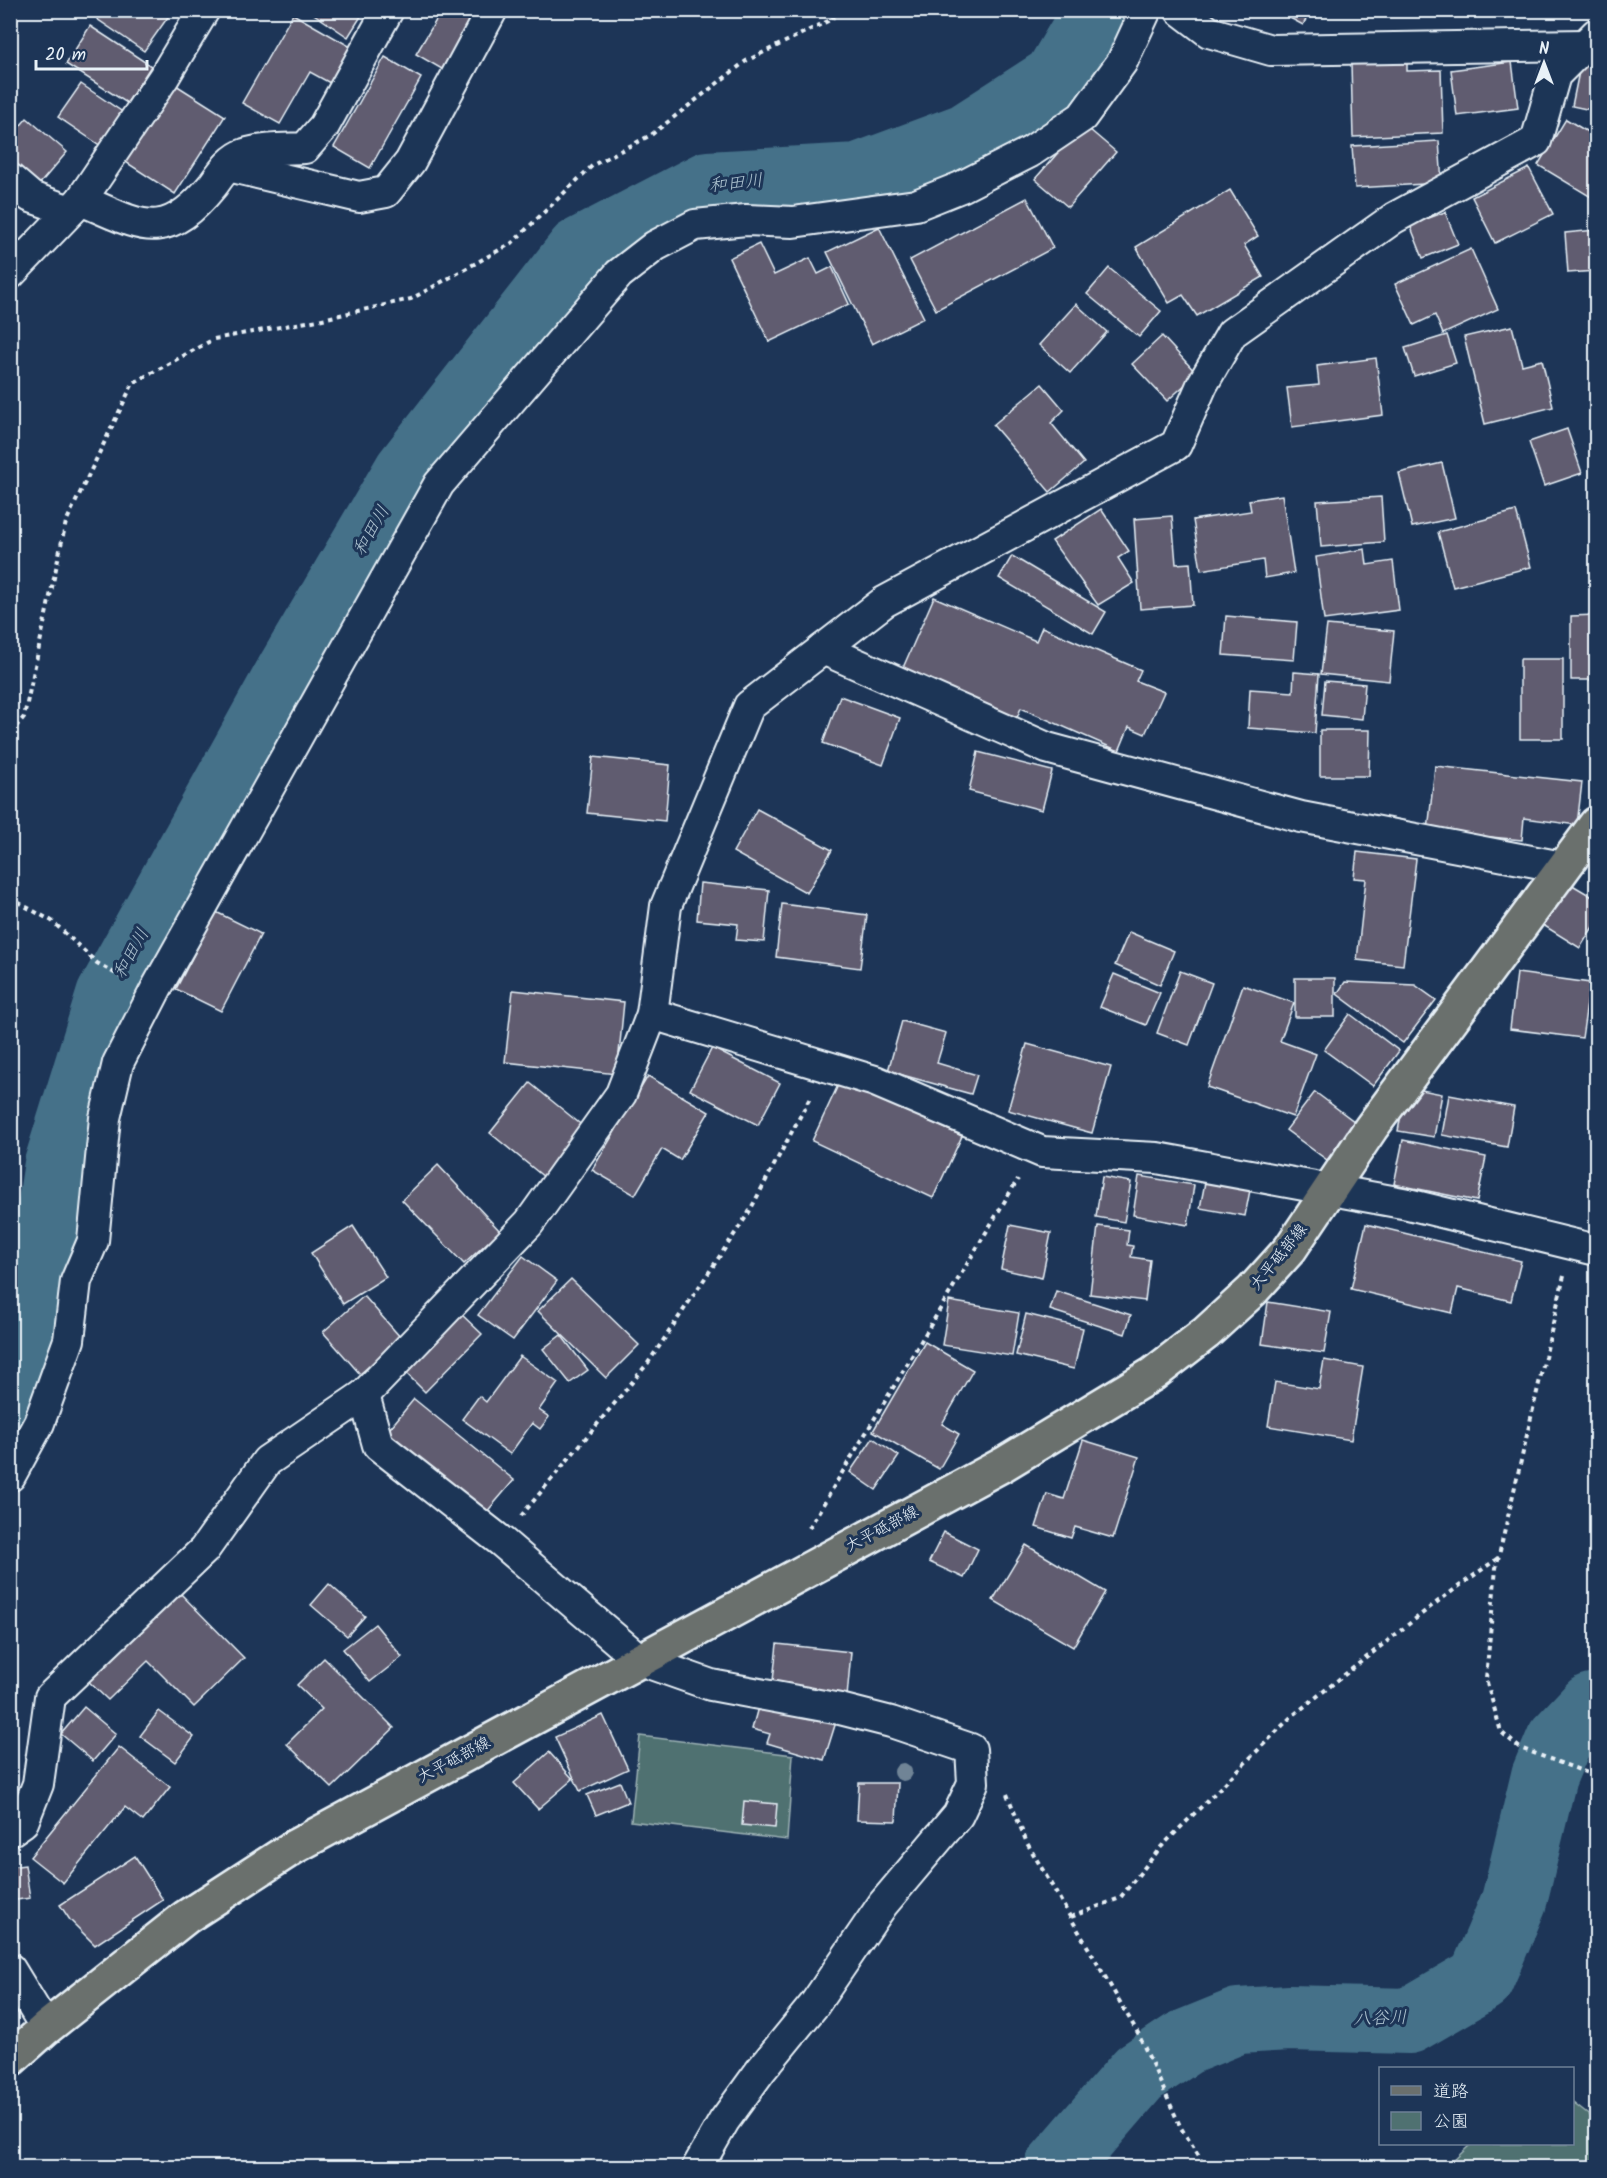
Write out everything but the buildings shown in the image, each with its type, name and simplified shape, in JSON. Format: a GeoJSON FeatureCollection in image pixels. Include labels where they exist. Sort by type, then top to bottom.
{"type":"FeatureCollection","features":[{"type":"Feature","properties":{"kind":"main road","name":"大平砥部線"},"geometry":{"type":"LineString","coordinates":[[10,2060],[46,2028],[186,1917],[294,1846],[1004,1464],[1153,1374],[1206,1333],[1252,1292],[1290,1249],[1329,1190],[1562,867],[1596,824]]}},
{"type":"Feature","properties":{"kind":"street"},"geometry":{"type":"LineString","coordinates":[[10,274],[76,205],[164,77],[204,10]]}},
{"type":"Feature","properties":{"kind":"street"},"geometry":{"type":"LineString","coordinates":[[10,179],[31,196],[76,205],[142,226],[161,225],[182,216],[228,166],[244,154],[305,148],[324,126],[388,10]]}},
{"type":"Feature","properties":{"kind":"street"},"geometry":{"type":"LineString","coordinates":[[228,166],[359,197],[386,192],[410,162],[492,10]]}},
{"type":"Feature","properties":{"kind":"street"},"geometry":{"type":"LineString","coordinates":[[10,1476],[39,1423],[69,1340],[76,1281],[93,1241],[105,1118],[118,1063],[157,987],[439,484],[619,274],[655,246],[695,225],[746,220],[793,222],[916,204],[961,187],[1030,152],[1082,117],[1122,62],[1146,10]]}},
{"type":"Feature","properties":{"kind":"street"},"geometry":{"type":"LineString","coordinates":[[1180,10],[1209,32],[1271,50],[1593,42]]}},
{"type":"Feature","properties":{"kind":"street"},"geometry":{"type":"LineString","coordinates":[[10,1831],[23,1822],[38,1784],[50,1697],[204,1550],[267,1461],[364,1395],[530,1223],[621,1094],[652,1014],[666,906],[749,706],[884,602],[1176,445],[1202,385],[1232,333],[1394,218],[1536,141],[1555,75],[1593,42]]}},
{"type":"Feature","properties":{"kind":"street"},"geometry":{"type":"LineString","coordinates":[[823,649],[1047,748],[1301,817],[1562,867]]}},
{"type":"Feature","properties":{"kind":"street"},"geometry":{"type":"LineString","coordinates":[[652,1014],[875,1081],[1042,1152],[1157,1158],[1408,1204],[1584,1247]]}},
{"type":"Feature","properties":{"kind":"street"},"geometry":{"type":"LineString","coordinates":[[364,1395],[378,1445],[502,1542],[640,1660],[711,1685],[840,1709],[891,1722],[971,1749],[973,1783],[958,1815],[883,1904],[847,1960],[724,2121],[697,2168]]}},
{"type":"Feature","properties":{"kind":"street"},"geometry":{"type":"LineString","coordinates":[[10,1969],[46,2028]]}},
{"type":"Feature","properties":{"kind":"path"},"geometry":{"type":"LineString","coordinates":[[10,734],[24,717],[66,522],[133,383],[214,339],[318,320],[411,299],[512,243],[593,165],[651,135],[746,61],[832,20],[838,10]]}},
{"type":"Feature","properties":{"kind":"path"},"geometry":{"type":"LineString","coordinates":[[10,898],[52,921],[97,963]]}},
{"type":"Feature","properties":{"kind":"path"},"geometry":{"type":"LineString","coordinates":[[502,1542],[542,1488],[648,1363],[748,1214],[827,1066]]}},
{"type":"Feature","properties":{"kind":"path"},"geometry":{"type":"LineString","coordinates":[[804,1537],[1014,1184],[1042,1152]]}},
{"type":"Feature","properties":{"kind":"path"},"geometry":{"type":"LineString","coordinates":[[1584,1247],[1498,1558],[1486,1679],[1501,1732],[1520,1748],[1596,1776]]}},
{"type":"Feature","properties":{"kind":"path"},"geometry":{"type":"LineString","coordinates":[[1071,1917],[1120,1898],[1161,1847],[1291,1717],[1433,1605],[1498,1558]]}},
{"type":"Feature","properties":{"kind":"path"},"geometry":{"type":"LineString","coordinates":[[1005,1788],[1027,1843],[1138,2033],[1181,2128],[1207,2168]]}},
{"type":"Feature","properties":{"kind":"green space"},"geometry":{"type":"Polygon","coordinates":[[[640,1736],[793,1755],[787,1840],[631,1821],[640,1736]]]}},
{"type":"Feature","properties":{"kind":"green space"},"geometry":{"type":"Polygon","coordinates":[[[1574,2104],[1596,2121],[1596,2167],[1447,2167],[1470,2145],[1574,2145],[1574,2104]]]}},
{"type":"Feature","properties":{"kind":"waterway","name":"和田川"},"geometry":{"type":"LineString","coordinates":[[10,1394],[32,1323],[57,1164],[109,996],[290,670],[407,471],[579,251],[708,184],[858,176],[966,136],[1056,78],[1096,10]]}},
{"type":"Feature","properties":{"kind":"waterway","name":"八谷川"},"geometry":{"type":"LineString","coordinates":[[1057,2168],[1139,2073],[1184,2043],[1238,2021],[1290,2018],[1409,2021],[1481,1979],[1514,1901],[1544,1776],[1559,1740],[1591,1706],[1596,1705]]}}]}
